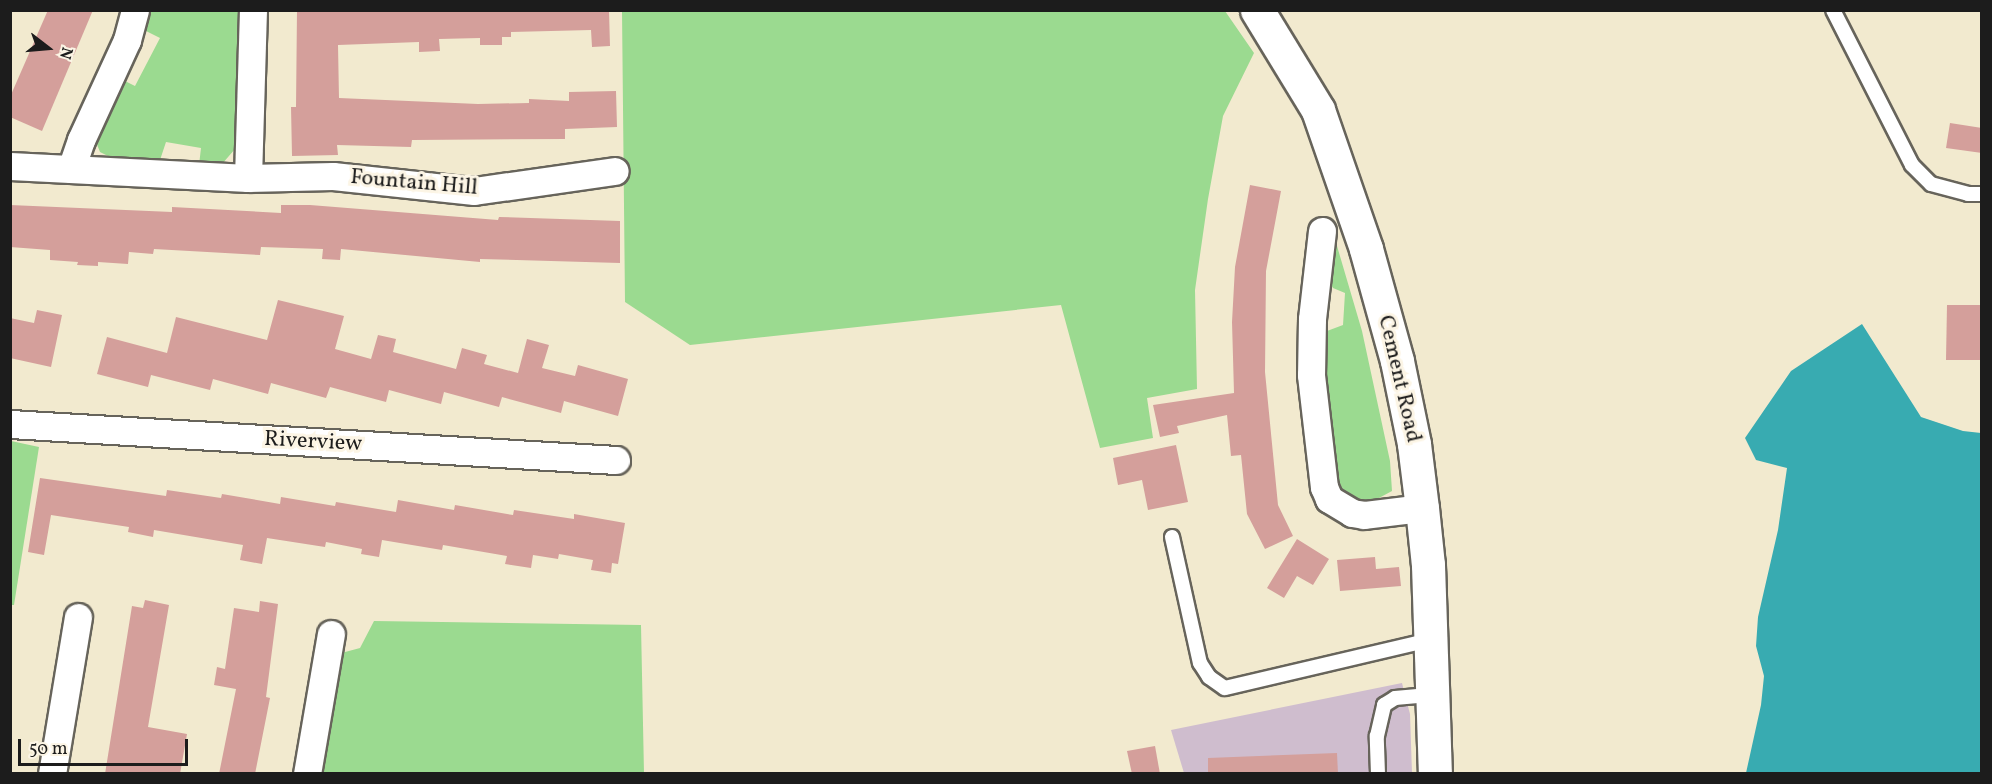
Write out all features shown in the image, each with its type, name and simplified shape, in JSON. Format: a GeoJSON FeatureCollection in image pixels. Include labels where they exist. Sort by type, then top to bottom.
{"type":"FeatureCollection","features":[{"type":"Feature","properties":{"kind":"street"},"geometry":{"type":"LineString","coordinates":[[71,169],[81,140],[127,40],[135,10]]}},
{"type":"Feature","properties":{"kind":"street"},"geometry":{"type":"LineString","coordinates":[[248,178],[253,10]]}},
{"type":"Feature","properties":{"kind":"street","name":"Cement Road"},"geometry":{"type":"LineString","coordinates":[[1257,10],[1318,110],[1366,249],[1397,361],[1414,444],[1422,508],[1435,774]]}},
{"type":"Feature","properties":{"kind":"street","name":"Fountain Hill"},"geometry":{"type":"LineString","coordinates":[[10,166],[248,178],[333,176],[474,191],[615,171]]}},
{"type":"Feature","properties":{"kind":"street"},"geometry":{"type":"LineString","coordinates":[[1322,231],[1312,318],[1311,375],[1324,487],[1329,499],[1352,513],[1364,514],[1422,508]]}},
{"type":"Feature","properties":{"kind":"street","name":"Riverview"},"geometry":{"type":"LineString","coordinates":[[10,424],[616,460]]}},
{"type":"Feature","properties":{"kind":"street"},"geometry":{"type":"LineString","coordinates":[[52,774],[78,617]]}},
{"type":"Feature","properties":{"kind":"street"},"geometry":{"type":"LineString","coordinates":[[307,774],[331,634]]}},
{"type":"Feature","properties":{"kind":"lane"},"geometry":{"type":"LineString","coordinates":[[1833,10],[1912,165],[1931,184],[1968,195],[1982,194]]}},
{"type":"Feature","properties":{"kind":"lane"},"geometry":{"type":"LineString","coordinates":[[1172,537],[1200,663],[1209,677],[1225,688],[1430,640]]}},
{"type":"Feature","properties":{"kind":"lane"},"geometry":{"type":"LineString","coordinates":[[1378,774],[1377,736],[1384,705],[1395,698],[1432,695]]}},
{"type":"Feature","properties":{"kind":"shaded area"},"geometry":{"type":"Polygon","coordinates":[[[1402,683],[1410,714],[1412,773],[1184,773],[1171,730],[1402,683]]]}},
{"type":"Feature","properties":{"kind":"green space"},"geometry":{"type":"Polygon","coordinates":[[[147,11],[240,11],[235,149],[222,164],[199,165],[201,148],[166,142],[160,160],[112,158],[100,152],[96,134],[123,80],[135,86],[160,38],[144,30],[142,25],[147,11]]]}},
{"type":"Feature","properties":{"kind":"green space"},"geometry":{"type":"Polygon","coordinates":[[[622,11],[1225,11],[1254,53],[1223,116],[1208,199],[1195,290],[1197,389],[1147,398],[1153,438],[1100,448],[1061,305],[690,345],[625,302],[622,11]]]}},
{"type":"Feature","properties":{"kind":"green space"},"geometry":{"type":"Polygon","coordinates":[[[1332,229],[1362,331],[1390,461],[1392,491],[1377,499],[1351,503],[1335,485],[1322,361],[1322,341],[1327,331],[1343,325],[1345,293],[1333,288],[1324,275],[1332,229]]]}},
{"type":"Feature","properties":{"kind":"green space"},"geometry":{"type":"Polygon","coordinates":[[[11,441],[39,447],[14,605],[10,605],[11,441]]]}},
{"type":"Feature","properties":{"kind":"green space"},"geometry":{"type":"Polygon","coordinates":[[[374,621],[641,625],[644,773],[318,774],[334,655],[360,648],[374,621]]]}},
{"type":"Feature","properties":{"kind":"water"},"geometry":{"type":"Polygon","coordinates":[[[1862,324],[1921,417],[1963,431],[1981,433],[1981,773],[1746,773],[1761,705],[1764,676],[1756,646],[1758,617],[1778,530],[1787,468],[1756,460],[1745,438],[1791,371],[1862,324]]]}},
{"type":"Feature","properties":{"kind":"building"},"geometry":{"type":"Polygon","coordinates":[[[48,10],[93,10],[42,131],[10,117],[10,97],[48,10]]]}},
{"type":"Feature","properties":{"kind":"building"},"geometry":{"type":"Polygon","coordinates":[[[297,10],[609,10],[610,46],[592,47],[591,30],[511,32],[511,37],[502,37],[502,45],[480,45],[480,38],[439,39],[440,51],[419,52],[419,42],[338,45],[339,98],[478,104],[529,103],[529,99],[569,101],[569,92],[616,91],[617,127],[565,129],[565,139],[412,140],[411,147],[337,145],[338,155],[292,156],[291,107],[296,107],[297,10]]]}},
{"type":"Feature","properties":{"kind":"building"},"geometry":{"type":"Polygon","coordinates":[[[1950,123],[1982,128],[1982,153],[1946,148],[1950,123]]]}},
{"type":"Feature","properties":{"kind":"building"},"geometry":{"type":"Polygon","coordinates":[[[1250,185],[1281,191],[1266,271],[1265,372],[1278,505],[1293,536],[1265,549],[1247,514],[1241,455],[1231,456],[1227,415],[1177,426],[1179,433],[1160,437],[1153,405],[1234,393],[1232,322],[1235,267],[1250,185]]]}},
{"type":"Feature","properties":{"kind":"building"},"geometry":{"type":"Polygon","coordinates":[[[10,205],[172,212],[172,207],[281,213],[281,205],[310,205],[498,220],[499,217],[620,221],[620,263],[480,259],[480,262],[341,249],[340,260],[322,259],[323,249],[261,247],[260,255],[154,249],[153,254],[129,252],[128,264],[98,262],[98,266],[77,265],[78,262],[50,260],[50,250],[10,247],[10,205]]]}},
{"type":"Feature","properties":{"kind":"building"},"geometry":{"type":"Polygon","coordinates":[[[278,300],[344,316],[335,349],[371,359],[378,335],[396,339],[393,352],[456,369],[462,348],[487,355],[484,364],[518,373],[527,339],[549,345],[542,368],[575,376],[578,365],[628,379],[618,416],[564,401],[561,413],[502,397],[499,407],[444,392],[441,404],[389,390],[386,402],[330,387],[326,398],[271,383],[268,394],[213,379],[210,390],[151,375],[148,387],[97,374],[107,337],[167,353],[176,317],[267,340],[278,300]]]}},
{"type":"Feature","properties":{"kind":"building"},"geometry":{"type":"Polygon","coordinates":[[[1947,305],[1982,305],[1982,360],[1946,360],[1947,305]]]}},
{"type":"Feature","properties":{"kind":"building"},"geometry":{"type":"Polygon","coordinates":[[[37,310],[62,315],[51,367],[10,358],[10,318],[34,323],[37,310]]]}},
{"type":"Feature","properties":{"kind":"building"},"geometry":{"type":"Polygon","coordinates":[[[1176,445],[1188,502],[1148,510],[1142,480],[1118,485],[1113,458],[1176,445]]]}},
{"type":"Feature","properties":{"kind":"building"},"geometry":{"type":"Polygon","coordinates":[[[40,478],[166,496],[167,490],[221,498],[222,494],[280,504],[281,497],[335,506],[336,502],[396,512],[398,500],[454,510],[455,505],[513,515],[514,510],[574,519],[574,514],[625,523],[618,564],[612,563],[611,573],[591,570],[593,560],[559,554],[558,559],[533,555],[531,568],[505,564],[507,556],[443,545],[442,550],[382,540],[379,557],[361,554],[362,549],[326,542],[325,547],[267,538],[262,564],[240,560],[243,545],[154,530],[153,537],[128,532],[129,527],[51,515],[44,555],[28,552],[40,478]]]}},
{"type":"Feature","properties":{"kind":"building"},"geometry":{"type":"Polygon","coordinates":[[[1297,539],[1329,559],[1313,585],[1297,576],[1284,598],[1267,588],[1297,539]]]}},
{"type":"Feature","properties":{"kind":"building"},"geometry":{"type":"Polygon","coordinates":[[[1375,557],[1376,569],[1399,567],[1401,586],[1340,591],[1337,560],[1375,557]]]}},
{"type":"Feature","properties":{"kind":"building"},"geometry":{"type":"Polygon","coordinates":[[[145,600],[169,605],[148,727],[187,734],[180,774],[105,774],[132,606],[143,608],[145,600]]]}},
{"type":"Feature","properties":{"kind":"building"},"geometry":{"type":"Polygon","coordinates":[[[260,601],[278,604],[266,697],[270,698],[255,774],[219,774],[236,689],[214,685],[217,667],[225,669],[234,608],[259,612],[260,601]]]}},
{"type":"Feature","properties":{"kind":"building"},"geometry":{"type":"Polygon","coordinates":[[[1155,746],[1160,774],[1132,774],[1127,751],[1155,746]]]}},
{"type":"Feature","properties":{"kind":"building"},"geometry":{"type":"Polygon","coordinates":[[[1337,753],[1338,774],[1208,774],[1208,758],[1337,753]]]}}]}
